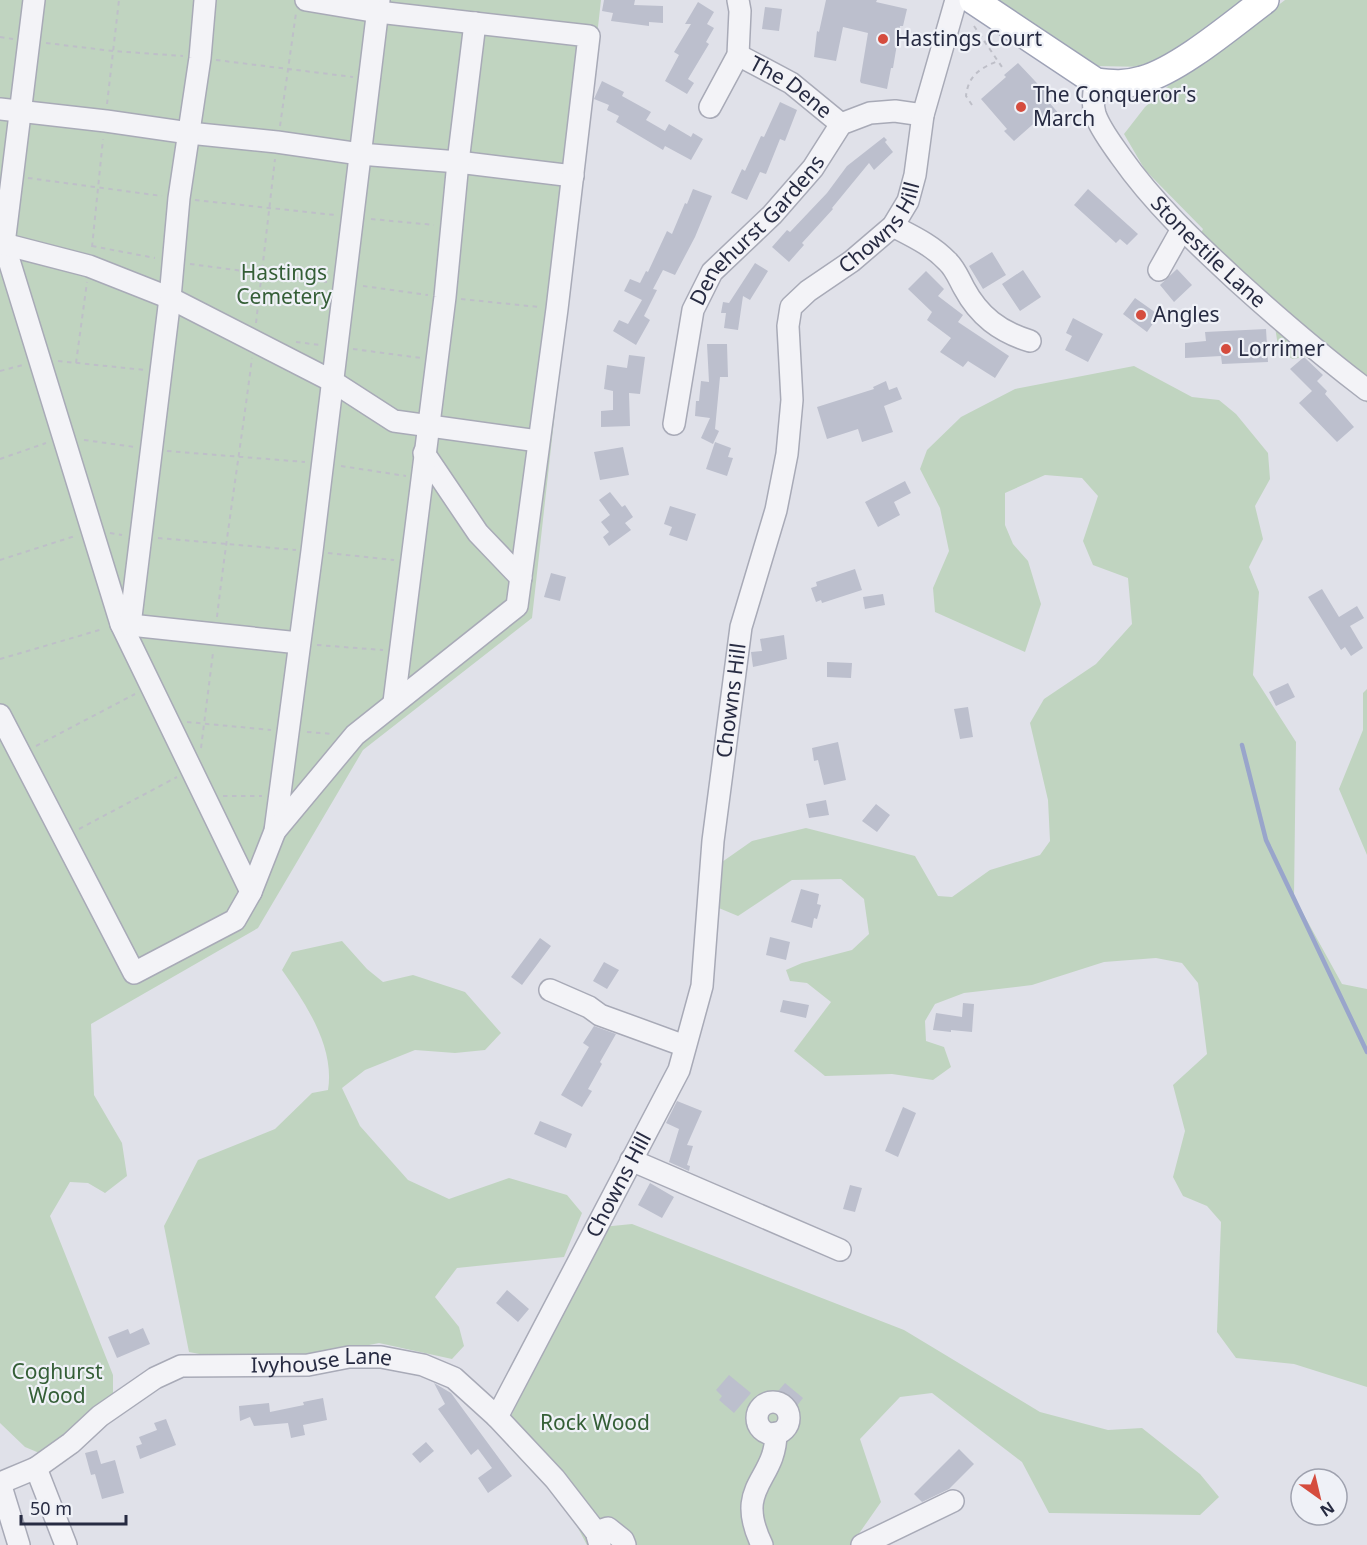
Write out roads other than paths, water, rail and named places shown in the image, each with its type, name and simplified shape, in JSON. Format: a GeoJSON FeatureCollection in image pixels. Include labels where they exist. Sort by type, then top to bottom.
{"type":"FeatureCollection","features":[{"type":"Feature","properties":{"kind":"main road"},"geometry":{"type":"LineString","coordinates":[[972,9],[1096,82],[1121,84],[1144,80],[1171,67],[1213,40],[1265,0]]}},
{"type":"Feature","properties":{"kind":"street"},"geometry":{"type":"LineString","coordinates":[[34,0],[10,111],[12,176],[2,243],[92,531],[125,625],[151,686],[251,892]]}},
{"type":"Feature","properties":{"kind":"street"},"geometry":{"type":"LineString","coordinates":[[125,625],[139,537],[170,298],[179,198],[205,0]]}},
{"type":"Feature","properties":{"kind":"street","name":"The Dene"},"geometry":{"type":"LineString","coordinates":[[710,107],[738,56],[740,11],[738,0]]}},
{"type":"Feature","properties":{"kind":"street","name":"Chowns Hill"},"geometry":{"type":"LineString","coordinates":[[497,1417],[679,1070],[702,986],[713,842],[741,627],[776,510],[787,454],[792,400],[788,326],[791,308],[808,291],[852,261],[893,226],[908,201],[915,175],[922,115],[956,0]]}},
{"type":"Feature","properties":{"kind":"street"},"geometry":{"type":"LineString","coordinates":[[275,831],[355,735],[517,606],[589,36],[475,23],[378,6],[301,6]]}},
{"type":"Feature","properties":{"kind":"street"},"geometry":{"type":"LineString","coordinates":[[0,715],[134,973],[235,920],[251,892],[275,831],[290,732],[378,6]]}},
{"type":"Feature","properties":{"kind":"street"},"geometry":{"type":"LineString","coordinates":[[394,702],[445,297],[475,23]]}},
{"type":"Feature","properties":{"kind":"street","name":"The Dene"},"geometry":{"type":"LineString","coordinates":[[738,56],[791,83],[841,124]]}},
{"type":"Feature","properties":{"kind":"street","name":"Stonestile Lane"},"geometry":{"type":"LineString","coordinates":[[1096,82],[1093,104],[1095,116],[1137,179],[1182,229],[1270,311],[1334,366],[1367,390]]}},
{"type":"Feature","properties":{"kind":"street"},"geometry":{"type":"LineString","coordinates":[[10,111],[278,142],[360,154],[458,162],[573,176]]}},
{"type":"Feature","properties":{"kind":"street"},"geometry":{"type":"LineString","coordinates":[[841,124],[870,113],[895,111],[922,115]]}},
{"type":"Feature","properties":{"kind":"street","name":"Denehurst Gardens"},"geometry":{"type":"LineString","coordinates":[[674,424],[693,310],[712,272],[772,215],[813,168],[841,124]]}},
{"type":"Feature","properties":{"kind":"street"},"geometry":{"type":"LineString","coordinates":[[893,226],[933,248],[949,262],[972,301],[997,328],[1014,337],[1030,341]]}},
{"type":"Feature","properties":{"kind":"street"},"geometry":{"type":"LineString","coordinates":[[1159,270],[1182,229]]}},
{"type":"Feature","properties":{"kind":"street"},"geometry":{"type":"LineString","coordinates":[[2,243],[91,256],[332,381],[394,421],[538,441]]}},
{"type":"Feature","properties":{"kind":"street"},"geometry":{"type":"LineString","coordinates":[[424,453],[478,533],[521,578]]}},
{"type":"Feature","properties":{"kind":"street"},"geometry":{"type":"LineString","coordinates":[[125,625],[299,643]]}},
{"type":"Feature","properties":{"kind":"street"},"geometry":{"type":"LineString","coordinates":[[550,990],[589,1007],[600,1015],[685,1046]]}},
{"type":"Feature","properties":{"kind":"street"},"geometry":{"type":"LineString","coordinates":[[631,1160],[840,1250]]}},
{"type":"Feature","properties":{"kind":"street","name":"Ivyhouse Lane"},"geometry":{"type":"LineString","coordinates":[[0,1483],[36,1468],[71,1443],[100,1416],[155,1378],[181,1366],[308,1365],[349,1357],[381,1357],[423,1365],[454,1378],[497,1417],[555,1479],[598,1539]]}},
{"type":"Feature","properties":{"kind":"street"},"geometry":{"type":"LineString","coordinates":[[762,1545],[752,1520],[752,1499],[775,1446],[776,1433]]}},
{"type":"Feature","properties":{"kind":"street"},"geometry":{"type":"LineString","coordinates":[[36,1468],[66,1545]]}},
{"type":"Feature","properties":{"kind":"street"},"geometry":{"type":"LineString","coordinates":[[0,1483],[20,1545]]}},
{"type":"Feature","properties":{"kind":"street"},"geometry":{"type":"LineString","coordinates":[[862,1545],[953,1501]]}},
{"type":"Feature","properties":{"kind":"street"},"geometry":{"type":"LineString","coordinates":[[598,1539],[608,1528],[623,1540],[625,1545]]}},
{"type":"Feature","properties":{"kind":"waterway"},"geometry":{"type":"LineString","coordinates":[[1242,745],[1266,840],[1367,1052]]}},
{"type":"Feature","properties":{"kind":"place","name":"Hastings Court"},"geometry":{"type":"Point","coordinates":[883,39]}},
{"type":"Feature","properties":{"kind":"place","name":"The Conqueror's March"},"geometry":{"type":"Point","coordinates":[1021,107]}},
{"type":"Feature","properties":{"kind":"place","name":"Angles"},"geometry":{"type":"Point","coordinates":[1141,315]}},
{"type":"Feature","properties":{"kind":"place","name":"Lorrimer"},"geometry":{"type":"Point","coordinates":[1226,349]}},
{"type":"Feature","properties":{"kind":"park label","name":"Hastings Cemetery"},"geometry":{"type":"Point","coordinates":[284,285]}},
{"type":"Feature","properties":{"kind":"park label","name":"Coghurst Wood"},"geometry":{"type":"Point","coordinates":[57,1384]}},
{"type":"Feature","properties":{"kind":"park label","name":"Rock Wood"},"geometry":{"type":"Point","coordinates":[595,1423]}}]}
